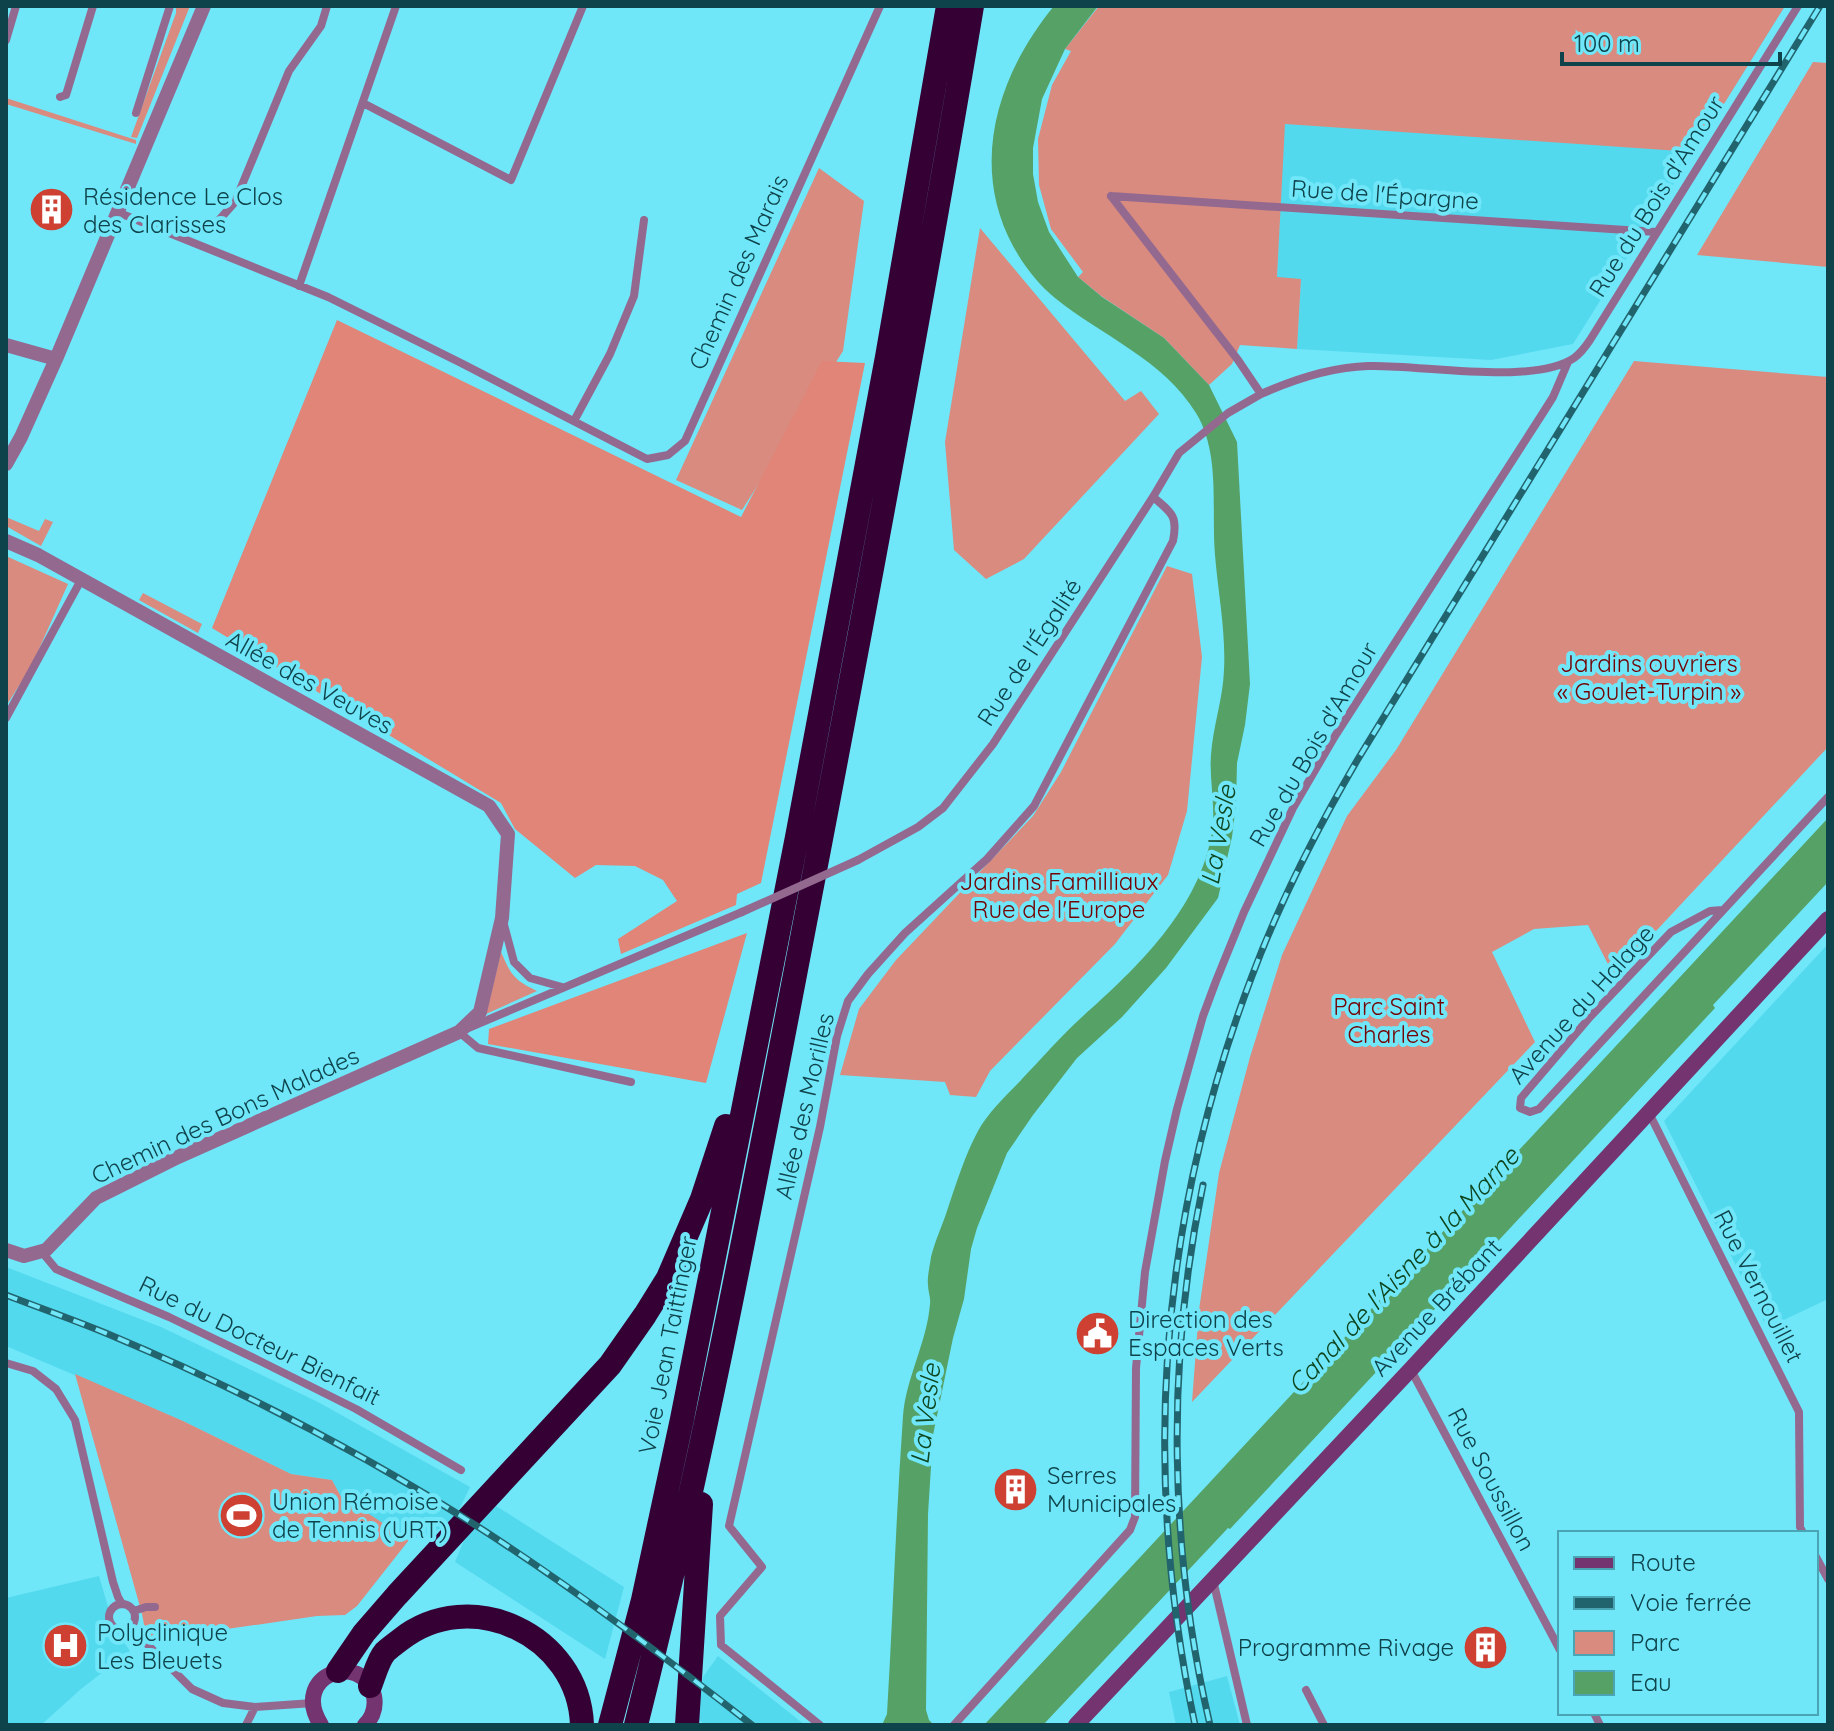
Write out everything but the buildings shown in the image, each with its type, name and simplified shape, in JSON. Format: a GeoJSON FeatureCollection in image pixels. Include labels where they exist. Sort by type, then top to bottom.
{"type":"FeatureCollection","features":[{"type":"Feature","properties":{"kind":"highway","name":"Voie Jean Taittinger"},"geometry":{"type":"LineString","coordinates":[[610,1725],[643,1600],[666,1494],[770,974],[887,357],[948,6]]}},
{"type":"Feature","properties":{"kind":"highway"},"geometry":{"type":"LineString","coordinates":[[636,1725],[706,1426],[793,987],[904,393],[972,6]]}},
{"type":"Feature","properties":{"kind":"highway"},"geometry":{"type":"LineString","coordinates":[[338,1671],[364,1633],[397,1595],[610,1365],[645,1315],[668,1278],[702,1199],[758,1032]]}},
{"type":"Feature","properties":{"kind":"highway"},"geometry":{"type":"LineString","coordinates":[[687,1724],[706,1426]]}},
{"type":"Feature","properties":{"kind":"highway"},"geometry":{"type":"LineString","coordinates":[[370,1686],[384,1653],[409,1633],[430,1622],[464,1616],[482,1617],[517,1627],[549,1649],[562,1665],[577,1695],[582,1725]]}},
{"type":"Feature","properties":{"kind":"main road","name":"Avenue Brébant"},"geometry":{"type":"LineString","coordinates":[[1076,1725],[1828,919]]}},
{"type":"Feature","properties":{"kind":"main road"},"geometry":{"type":"LineString","coordinates":[[321,1725],[314,1713],[313,1696],[326,1676],[338,1671],[356,1674],[370,1686],[375,1699],[374,1711],[365,1725]]}},
{"type":"Feature","properties":{"kind":"street"},"geometry":{"type":"LineString","coordinates":[[6,40],[16,6]]}},
{"type":"Feature","properties":{"kind":"street"},"geometry":{"type":"LineString","coordinates":[[60,97],[66,95],[93,6]]}},
{"type":"Feature","properties":{"kind":"street"},"geometry":{"type":"LineString","coordinates":[[136,113],[170,6]]}},
{"type":"Feature","properties":{"kind":"street"},"geometry":{"type":"LineString","coordinates":[[219,220],[235,202],[289,71],[321,26],[327,6]]}},
{"type":"Feature","properties":{"kind":"street"},"geometry":{"type":"LineString","coordinates":[[299,286],[396,6]]}},
{"type":"Feature","properties":{"kind":"street"},"geometry":{"type":"LineString","coordinates":[[363,103],[511,180],[583,6]]}},
{"type":"Feature","properties":{"kind":"street","name":"Chemin des Marais"},"geometry":{"type":"LineString","coordinates":[[117,212],[342,304],[647,459],[668,455],[685,441],[880,6]]}},
{"type":"Feature","properties":{"kind":"street","name":"Rue du Bois d'Amour"},"geometry":{"type":"LineString","coordinates":[[954,1725],[1130,1530],[1135,1517],[1136,1368],[1141,1309],[1153,1225],[1177,1109],[1216,981],[1244,912],[1293,808],[1342,724],[1553,397],[1568,362],[1590,340],[1798,6]]}},
{"type":"Feature","properties":{"kind":"street"},"geometry":{"type":"LineString","coordinates":[[6,464],[56,359],[203,7]]}},
{"type":"Feature","properties":{"kind":"street","name":"Rue de l'Épargne"},"geometry":{"type":"LineString","coordinates":[[1261,394],[1111,196],[1656,232]]}},
{"type":"Feature","properties":{"kind":"street"},"geometry":{"type":"LineString","coordinates":[[574,421],[610,354],[634,296],[644,220]]}},
{"type":"Feature","properties":{"kind":"street"},"geometry":{"type":"LineString","coordinates":[[6,345],[56,359]]}},
{"type":"Feature","properties":{"kind":"street"},"geometry":{"type":"LineString","coordinates":[[1261,394],[1313,375],[1366,366],[1512,372],[1568,362]]}},
{"type":"Feature","properties":{"kind":"street","name":"Rue de l'Égalité"},"geometry":{"type":"LineString","coordinates":[[742,912],[858,860],[918,827],[943,808],[993,744],[1179,453],[1228,413],[1261,394]]}},
{"type":"Feature","properties":{"kind":"street","name":"Allée des Morilles"},"geometry":{"type":"LineString","coordinates":[[820,1725],[721,1645],[720,1616],[762,1567],[729,1526],[819,1131],[837,1036],[848,1001],[868,974],[905,933],[987,859],[1034,806],[1173,541],[1176,524],[1170,511],[1153,497]]}},
{"type":"Feature","properties":{"kind":"street","name":"Allée des Veuves"},"geometry":{"type":"LineString","coordinates":[[6,541],[38,555],[489,806],[508,834],[502,918]]}},
{"type":"Feature","properties":{"kind":"street"},"geometry":{"type":"LineString","coordinates":[[6,718],[81,580]]}},
{"type":"Feature","properties":{"kind":"street","name":"Avenue du Halage"},"geometry":{"type":"LineString","coordinates":[[1722,910],[1710,911],[1671,932],[1590,1017],[1521,1098],[1520,1108],[1530,1112],[1539,1109],[1828,797]]}},
{"type":"Feature","properties":{"kind":"street","name":"Chemin des Bons Malades"},"geometry":{"type":"LineString","coordinates":[[6,1250],[24,1256],[46,1250],[96,1198],[178,1157],[459,1032],[742,912]]}},
{"type":"Feature","properties":{"kind":"street"},"geometry":{"type":"LineString","coordinates":[[502,918],[514,962],[530,978],[563,987]]}},
{"type":"Feature","properties":{"kind":"street","name":"Chemin des Bons Malades"},"geometry":{"type":"LineString","coordinates":[[459,1032],[480,1012],[502,918]]}},
{"type":"Feature","properties":{"kind":"street"},"geometry":{"type":"LineString","coordinates":[[459,1032],[478,1048],[631,1082]]}},
{"type":"Feature","properties":{"kind":"street","name":"Rue Vernouillet"},"geometry":{"type":"LineString","coordinates":[[1649,1112],[1799,1412],[1802,1531]]}},
{"type":"Feature","properties":{"kind":"street","name":"Rue du Docteur Bienfait"},"geometry":{"type":"LineString","coordinates":[[41,1251],[56,1269],[169,1317],[258,1360],[356,1409],[461,1470]]}},
{"type":"Feature","properties":{"kind":"street"},"geometry":{"type":"LineString","coordinates":[[6,1363],[33,1371],[56,1389],[75,1420],[120,1600],[134,1611],[135,1621],[121,1630],[113,1627],[109,1614],[120,1600]]}},
{"type":"Feature","properties":{"kind":"street","name":"Rue Soussillon"},"geometry":{"type":"LineString","coordinates":[[1411,1369],[1558,1646]]}},
{"type":"Feature","properties":{"kind":"street"},"geometry":{"type":"LineString","coordinates":[[1818,1561],[1828,1579]]}},
{"type":"Feature","properties":{"kind":"street"},"geometry":{"type":"LineString","coordinates":[[1213,1579],[1247,1725]]}},
{"type":"Feature","properties":{"kind":"street"},"geometry":{"type":"LineString","coordinates":[[134,1611],[155,1607]]}},
{"type":"Feature","properties":{"kind":"street"},"geometry":{"type":"LineString","coordinates":[[130,1627],[192,1689],[223,1703],[255,1707],[313,1703]]}},
{"type":"Feature","properties":{"kind":"street"},"geometry":{"type":"LineString","coordinates":[[1306,1690],[1324,1725]]}},
{"type":"Feature","properties":{"kind":"street"},"geometry":{"type":"LineString","coordinates":[[246,1725],[255,1707]]}},
{"type":"Feature","properties":{"kind":"shaded area"},"geometry":{"type":"Polygon","coordinates":[[[1246,6],[1785,6],[1573,344],[1491,360],[1297,349],[1301,280],[1277,278],[1280,215],[1246,6]]]}},
{"type":"Feature","properties":{"kind":"shaded area"},"geometry":{"type":"Polygon","coordinates":[[[337,320],[741,517],[822,361],[865,363],[761,883],[737,894],[736,905],[621,954],[618,939],[677,901],[663,880],[635,866],[596,865],[575,878],[515,829],[501,803],[212,628],[337,320]]]}},
{"type":"Feature","properties":{"kind":"shaded area"},"geometry":{"type":"Polygon","coordinates":[[[747,933],[706,1083],[488,1044],[489,1029],[747,933]]]}},
{"type":"Feature","properties":{"kind":"shaded area"},"geometry":{"type":"Polygon","coordinates":[[[1828,944],[1828,1299],[1767,1328],[1664,1121],[1828,944]]]}},
{"type":"Feature","properties":{"kind":"shaded area"},"geometry":{"type":"Polygon","coordinates":[[[6,1267],[161,1327],[318,1402],[470,1487],[460,1508],[445,1526],[409,1540],[345,1504],[332,1480],[291,1474],[183,1421],[6,1346],[6,1267]]]}},
{"type":"Feature","properties":{"kind":"shaded area"},"geometry":{"type":"Polygon","coordinates":[[[496,1506],[624,1587],[605,1659],[455,1562],[465,1538],[496,1506]]]}},
{"type":"Feature","properties":{"kind":"shaded area","name":"Polyclinique Les Bleuets"},"geometry":{"type":"Polygon","coordinates":[[[99,1576],[117,1632],[130,1651],[41,1725],[6,1725],[6,1598],[99,1576]]]}},
{"type":"Feature","properties":{"kind":"shaded area"},"geometry":{"type":"Polygon","coordinates":[[[718,1656],[805,1725],[705,1725],[698,1719],[703,1677],[718,1656]]]}},
{"type":"Feature","properties":{"kind":"shaded area"},"geometry":{"type":"Polygon","coordinates":[[[1227,1676],[1240,1725],[1176,1725],[1169,1692],[1227,1676]]]}},
{"type":"Feature","properties":{"kind":"green space"},"geometry":{"type":"Polygon","coordinates":[[[176,6],[190,6],[137,138],[131,137],[176,13],[176,6]]]}},
{"type":"Feature","properties":{"kind":"green space"},"geometry":{"type":"Polygon","coordinates":[[[1099,6],[1785,6],[1694,152],[1285,124],[1277,277],[1301,279],[1297,349],[1240,345],[1232,364],[1209,385],[1164,338],[1078,277],[1083,272],[1051,229],[1039,185],[1038,139],[1052,85],[1071,51],[1065,49],[1099,6]]]}},
{"type":"Feature","properties":{"kind":"green space"},"geometry":{"type":"Polygon","coordinates":[[[1813,62],[1828,63],[1828,267],[1697,255],[1813,62]]]}},
{"type":"Feature","properties":{"kind":"green space"},"geometry":{"type":"Polygon","coordinates":[[[6,98],[136,140],[136,144],[6,104],[6,98]]]}},
{"type":"Feature","properties":{"kind":"green space"},"geometry":{"type":"Polygon","coordinates":[[[819,168],[864,201],[843,351],[742,510],[676,480],[819,168]]]}},
{"type":"Feature","properties":{"kind":"green space"},"geometry":{"type":"Polygon","coordinates":[[[980,228],[1125,401],[1141,391],[1159,414],[1024,559],[986,579],[954,550],[945,442],[980,228]]]}},
{"type":"Feature","properties":{"kind":"green space","name":"Jardins ouvriers « Goulet-Turpin »"},"geometry":{"type":"Polygon","coordinates":[[[1634,361],[1828,377],[1828,747],[1614,976],[1588,925],[1534,929],[1492,952],[1535,1042],[1192,1402],[1199,1310],[1219,1173],[1250,1057],[1282,955],[1347,816],[1396,750],[1634,361]]]}},
{"type":"Feature","properties":{"kind":"green space"},"geometry":{"type":"Polygon","coordinates":[[[6,517],[39,531],[45,519],[53,522],[41,546],[6,526],[6,517]]]}},
{"type":"Feature","properties":{"kind":"green space"},"geometry":{"type":"Polygon","coordinates":[[[6,556],[68,584],[31,667],[6,706],[6,556]]]}},
{"type":"Feature","properties":{"kind":"green space","name":"Jardins Familliaux Rue de l'Europe"},"geometry":{"type":"Polygon","coordinates":[[[1167,566],[1192,574],[1202,657],[1187,811],[1168,875],[1115,944],[990,1071],[976,1097],[950,1095],[945,1082],[840,1075],[859,1009],[896,960],[1033,816],[1061,772],[1167,566]]]}},
{"type":"Feature","properties":{"kind":"green space"},"geometry":{"type":"Polygon","coordinates":[[[143,593],[202,624],[198,633],[139,600],[143,593]]]}},
{"type":"Feature","properties":{"kind":"green space"},"geometry":{"type":"Polygon","coordinates":[[[501,952],[514,976],[537,991],[486,1014],[501,952]]]}},
{"type":"Feature","properties":{"kind":"green space","name":"Union Rémoise de Tennis (URT)"},"geometry":{"type":"Polygon","coordinates":[[[75,1374],[183,1421],[291,1474],[332,1480],[345,1504],[355,1505],[409,1540],[357,1606],[345,1615],[317,1616],[152,1640],[145,1630],[75,1374]]]}},
{"type":"Feature","properties":{"kind":"water","name":"La Vesle"},"geometry":{"type":"Polygon","coordinates":[[[1054,6],[1098,6],[1065,49],[1042,99],[1033,148],[1038,202],[1049,232],[1078,277],[1102,297],[1164,338],[1209,385],[1237,442],[1250,684],[1237,763],[1232,837],[1218,898],[1166,968],[1122,1017],[1077,1058],[1033,1115],[1007,1153],[977,1228],[933,1435],[928,1514],[926,1710],[934,1725],[882,1725],[887,1714],[903,1416],[928,1318],[931,1257],[961,1170],[978,1131],[993,1110],[1163,935],[1194,886],[1205,860],[1213,823],[1211,755],[1222,691],[1224,656],[1215,555],[1212,464],[1204,429],[1183,394],[1167,378],[1150,363],[1073,312],[1037,281],[1013,246],[1000,215],[993,183],[992,152],[996,121],[1005,90],[1034,32],[1054,6]]]}},
{"type":"Feature","properties":{"kind":"water"},"geometry":{"type":"Polygon","coordinates":[[[1828,818],[1828,882],[1713,1005],[1715,1008],[1230,1529],[1043,1725],[984,1725],[1828,818]]]}},
{"type":"Feature","properties":{"kind":"railway"},"geometry":{"type":"LineString","coordinates":[[1195,1725],[1178,1630],[1168,1535],[1165,1441],[1168,1347],[1179,1253],[1196,1160],[1221,1068],[1252,976],[1300,866],[1358,759],[1820,6]]}},
{"type":"Feature","properties":{"kind":"railway"},"geometry":{"type":"LineString","coordinates":[[1203,1185],[1183,1319],[1177,1456],[1186,1592],[1210,1725]]}},
{"type":"Feature","properties":{"kind":"railway"},"geometry":{"type":"LineString","coordinates":[[6,1295],[108,1334],[204,1377],[300,1424],[393,1475],[552,1576],[752,1725]]}},
{"type":"Feature","properties":{"kind":"place","name":"Résidence Le Clos des Clarisses"},"geometry":{"type":"Point","coordinates":[52,210]}},
{"type":"Feature","properties":{"kind":"place","name":"Direction des Espaces Verts"},"geometry":{"type":"Point","coordinates":[1097,1333]}},
{"type":"Feature","properties":{"kind":"place","name":"Serres Municipales"},"geometry":{"type":"Point","coordinates":[1016,1489]}},
{"type":"Feature","properties":{"kind":"place","name":"Union Rémoise de Tennis (URT)"},"geometry":{"type":"Point","coordinates":[241,1515]}},
{"type":"Feature","properties":{"kind":"place","name":"Polyclinique Les Bleuets"},"geometry":{"type":"Point","coordinates":[66,1646]}},
{"type":"Feature","properties":{"kind":"place","name":"Programme Rivage"},"geometry":{"type":"Point","coordinates":[1485,1647]}},
{"type":"Feature","properties":{"kind":"park label","name":"Parc Saint Charles"},"geometry":{"type":"Point","coordinates":[1389,1020]}},
{"type":"Feature","properties":{"kind":"water label","name":"Canal de l'Aisne à la Marne"},"geometry":{"type":"Point","coordinates":[1403,1270]}}]}
